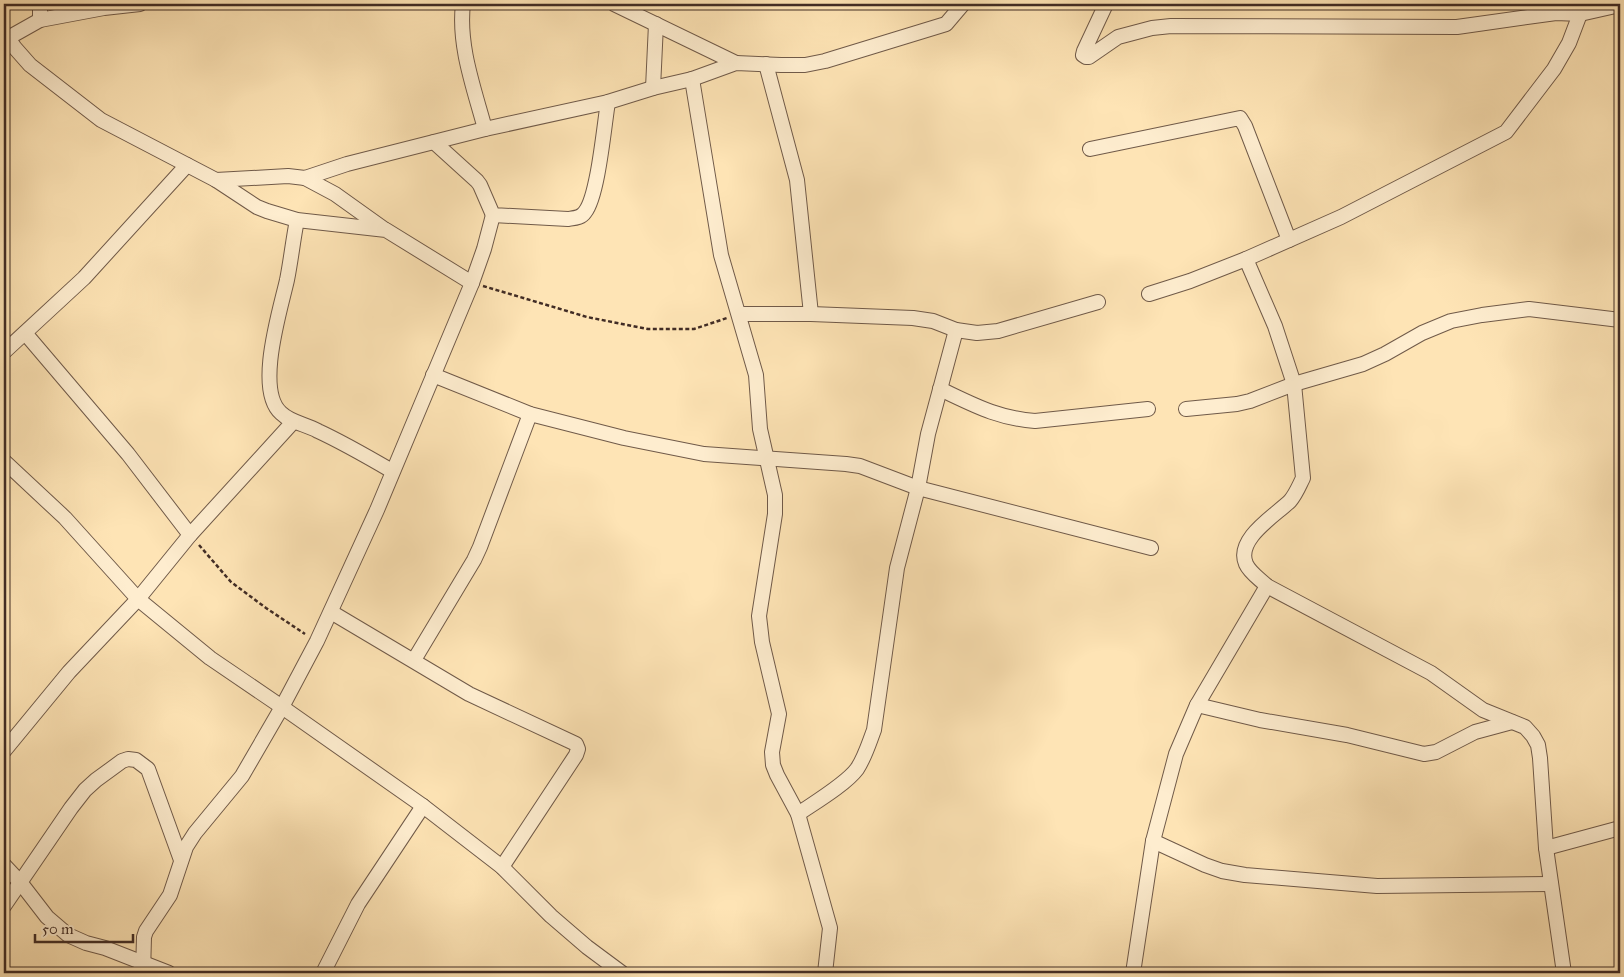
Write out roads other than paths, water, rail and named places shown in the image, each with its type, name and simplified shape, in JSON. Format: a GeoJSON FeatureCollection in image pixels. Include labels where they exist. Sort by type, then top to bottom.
{"type":"FeatureCollection","features":[{"type":"Feature","properties":{"kind":"street"},"geometry":{"type":"LineString","coordinates":[[40,4],[40,20]]}},
{"type":"Feature","properties":{"kind":"street"},"geometry":{"type":"LineString","coordinates":[[140,4],[104,8],[40,20],[6,37],[30,65],[101,120],[216,180],[257,207],[297,220],[386,230]]}},
{"type":"Feature","properties":{"kind":"street"},"geometry":{"type":"LineString","coordinates":[[463,4],[461,19],[462,39],[485,129]]}},
{"type":"Feature","properties":{"kind":"street"},"geometry":{"type":"LineString","coordinates":[[614,4],[736,63]]}},
{"type":"Feature","properties":{"kind":"street"},"geometry":{"type":"LineString","coordinates":[[305,178],[347,164],[485,129],[608,102],[653,88],[692,79],[736,63],[805,65],[824,62],[946,24],[962,4]]}},
{"type":"Feature","properties":{"kind":"street"},"geometry":{"type":"LineString","coordinates":[[1106,4],[1084,51],[1083,55],[1086,57],[1089,57],[1113,39],[1123,35],[1171,26],[1456,27],[1554,9],[1580,14],[1620,5]]}},
{"type":"Feature","properties":{"kind":"street"},"geometry":{"type":"LineString","coordinates":[[1149,294],[1190,282],[1341,217],[1506,132],[1554,69],[1569,43],[1580,14]]}},
{"type":"Feature","properties":{"kind":"street"},"geometry":{"type":"LineString","coordinates":[[653,88],[656,24]]}},
{"type":"Feature","properties":{"kind":"street"},"geometry":{"type":"LineString","coordinates":[[766,64],[797,180],[811,314]]}},
{"type":"Feature","properties":{"kind":"street"},"geometry":{"type":"LineString","coordinates":[[692,79],[721,255],[756,375],[760,429],[775,495],[775,514],[759,616],[762,642],[779,707],[772,752],[777,775],[798,814],[830,928],[825,973]]}},
{"type":"Feature","properties":{"kind":"street"},"geometry":{"type":"LineString","coordinates":[[493,215],[568,219],[578,218],[585,213],[595,185],[608,102]]}},
{"type":"Feature","properties":{"kind":"street"},"geometry":{"type":"LineString","coordinates":[[1090,149],[1240,118],[1289,240]]}},
{"type":"Feature","properties":{"kind":"street"},"geometry":{"type":"LineString","coordinates":[[142,968],[146,931],[170,895],[181,860],[195,833],[242,776],[282,706],[331,612],[472,283],[493,215],[477,181],[434,142]]}},
{"type":"Feature","properties":{"kind":"street"},"geometry":{"type":"LineString","coordinates":[[4,352],[84,278],[187,164]]}},
{"type":"Feature","properties":{"kind":"street"},"geometry":{"type":"LineString","coordinates":[[216,180],[288,176],[305,178],[335,194],[386,230],[472,283]]}},
{"type":"Feature","properties":{"kind":"street"},"geometry":{"type":"LineString","coordinates":[[297,220],[271,352],[269,376],[270,392],[274,405],[280,413],[293,422],[316,430],[392,471]]}},
{"type":"Feature","properties":{"kind":"street"},"geometry":{"type":"LineString","coordinates":[[1246,259],[1276,326],[1294,384],[1303,478],[1298,491],[1290,501],[1272,514],[1251,536],[1244,550],[1245,562],[1251,572],[1267,586],[1431,672],[1483,710],[1525,727],[1533,736],[1538,746],[1546,848],[1564,973]]}},
{"type":"Feature","properties":{"kind":"street"},"geometry":{"type":"LineString","coordinates":[[739,314],[811,314],[913,318],[933,321],[956,330],[978,333],[998,331],[1098,302]]}},
{"type":"Feature","properties":{"kind":"street"},"geometry":{"type":"LineString","coordinates":[[1186,409],[1250,401],[1294,384],[1363,364],[1385,354],[1422,332],[1451,321],[1474,316],[1528,309],[1620,320]]}},
{"type":"Feature","properties":{"kind":"street"},"geometry":{"type":"LineString","coordinates":[[798,814],[848,778],[856,770],[866,752],[874,730],[895,578],[918,488],[928,434],[956,330]]}},
{"type":"Feature","properties":{"kind":"street"},"geometry":{"type":"LineString","coordinates":[[25,333],[128,454],[190,535]]}},
{"type":"Feature","properties":{"kind":"street"},"geometry":{"type":"LineString","coordinates":[[433,375],[530,414],[624,438],[704,454],[860,466],[918,488],[1151,548]]}},
{"type":"Feature","properties":{"kind":"street"},"geometry":{"type":"LineString","coordinates":[[940,389],[980,409],[1020,420],[1148,409]]}},
{"type":"Feature","properties":{"kind":"street"},"geometry":{"type":"LineString","coordinates":[[414,660],[474,560],[530,414]]}},
{"type":"Feature","properties":{"kind":"street"},"geometry":{"type":"LineString","coordinates":[[4,751],[69,672],[138,599],[190,535],[293,422]]}},
{"type":"Feature","properties":{"kind":"street"},"geometry":{"type":"LineString","coordinates":[[4,461],[65,518],[138,599],[210,658],[282,706],[422,806],[502,868],[550,916],[622,973]]}},
{"type":"Feature","properties":{"kind":"street"},"geometry":{"type":"LineString","coordinates":[[1133,973],[1153,841],[1176,754],[1197,706],[1267,586]]}},
{"type":"Feature","properties":{"kind":"street"},"geometry":{"type":"LineString","coordinates":[[331,612],[469,694],[576,744],[578,750],[576,755],[502,868]]}},
{"type":"Feature","properties":{"kind":"street"},"geometry":{"type":"LineString","coordinates":[[1197,706],[1260,720],[1347,735],[1424,754],[1436,752],[1475,732],[1512,722]]}},
{"type":"Feature","properties":{"kind":"street"},"geometry":{"type":"LineString","coordinates":[[4,906],[85,790],[122,761],[128,759],[136,760],[148,769],[181,860]]}},
{"type":"Feature","properties":{"kind":"street"},"geometry":{"type":"LineString","coordinates":[[323,973],[358,904],[422,806]]}},
{"type":"Feature","properties":{"kind":"street"},"geometry":{"type":"LineString","coordinates":[[1546,848],[1620,828]]}},
{"type":"Feature","properties":{"kind":"street"},"geometry":{"type":"LineString","coordinates":[[1153,841],[1222,871],[1245,876],[1377,886],[1551,884]]}},
{"type":"Feature","properties":{"kind":"street"},"geometry":{"type":"LineString","coordinates":[[4,865],[47,917],[68,935],[86,943],[105,948],[142,968],[168,973]]}}]}
